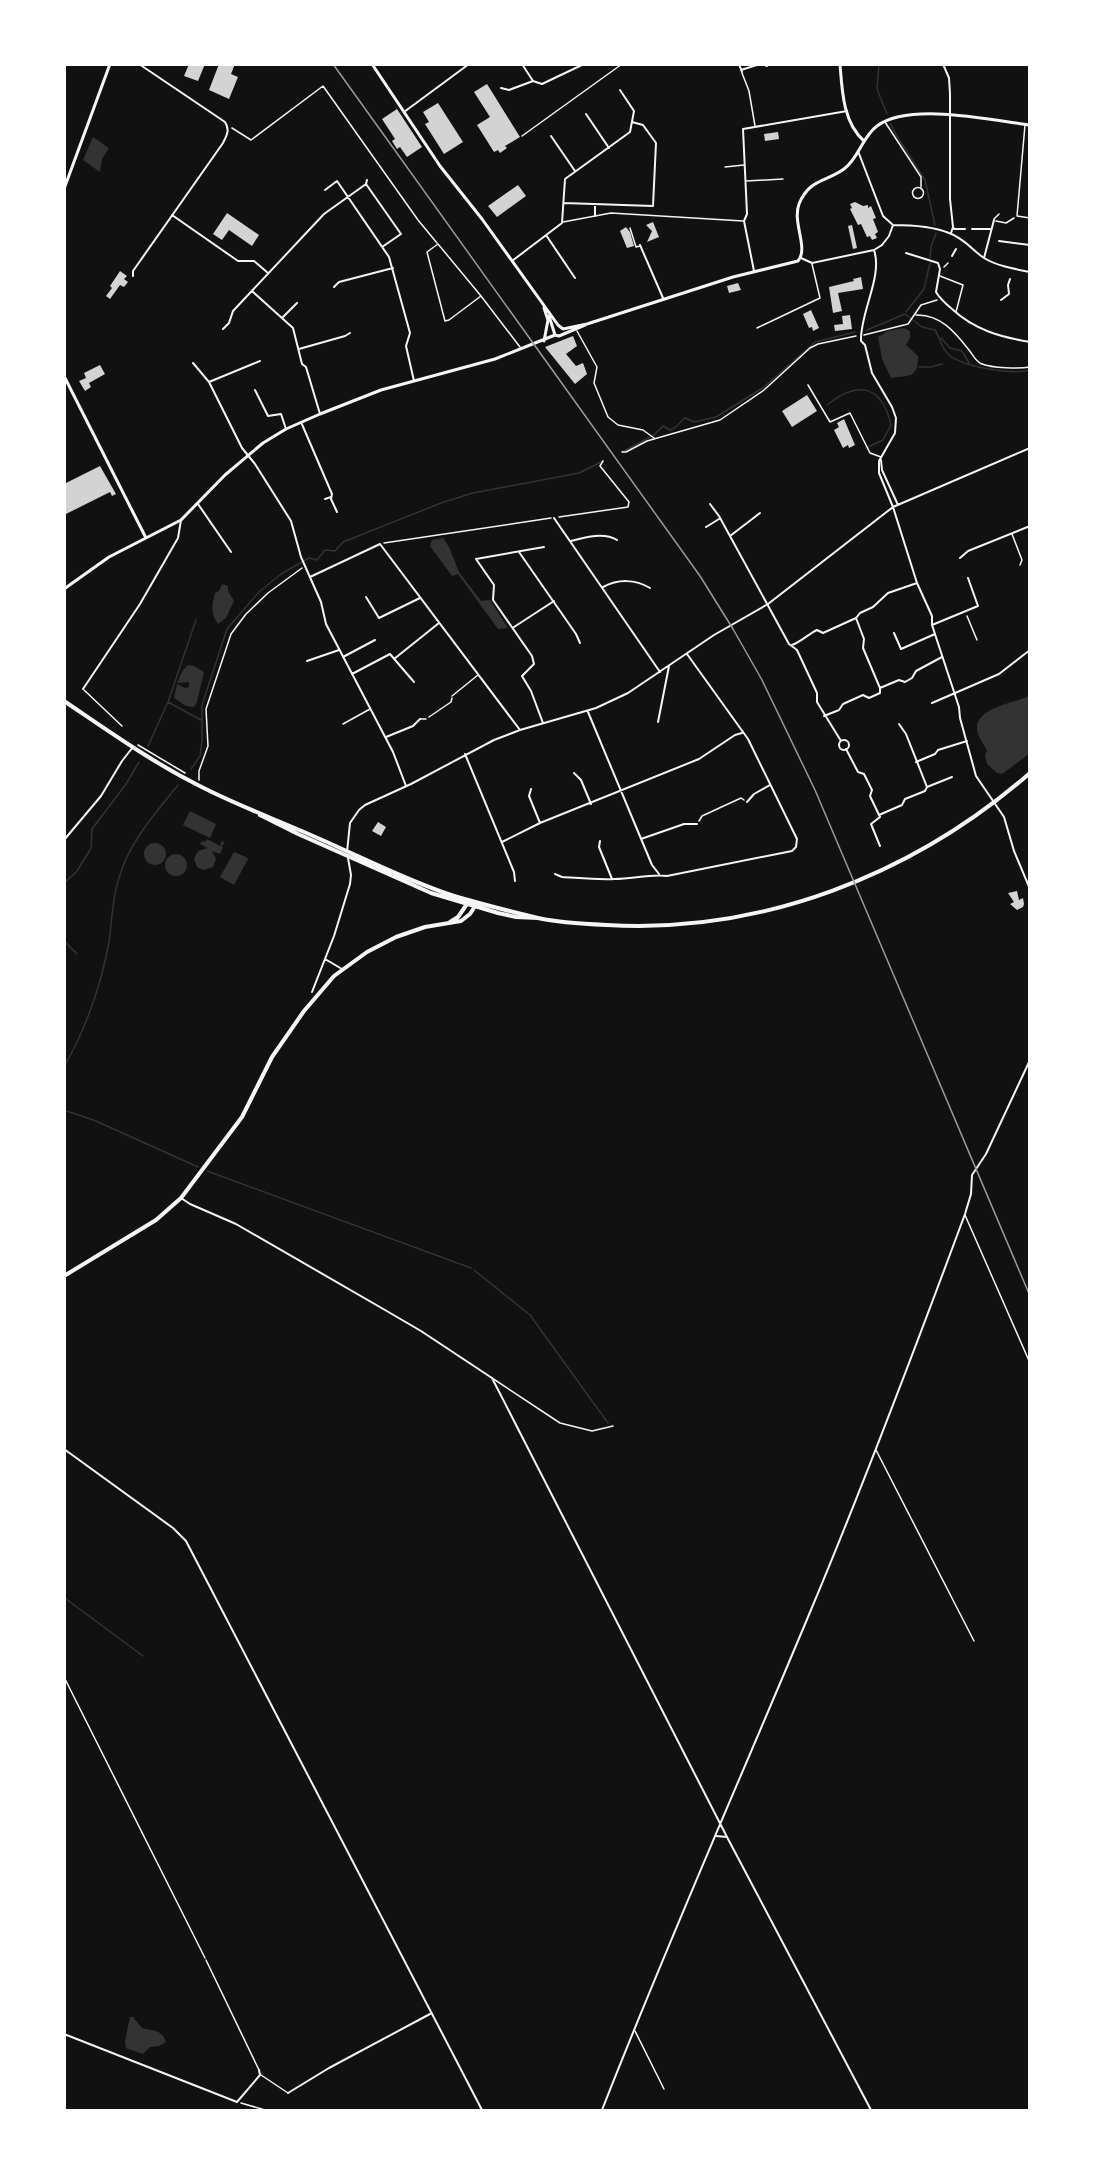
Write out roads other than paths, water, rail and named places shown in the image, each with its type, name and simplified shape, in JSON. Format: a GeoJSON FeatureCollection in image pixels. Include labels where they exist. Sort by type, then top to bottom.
{"type":"FeatureCollection","features":[{"type":"Feature","properties":{"kind":"main road"},"geometry":{"type":"LineString","coordinates":[[64,701],[133,747],[193,783],[291,831],[415,886],[476,905],[539,918],[601,925],[657,926],[710,922],[786,906],[846,886],[931,845],[974,817],[1029,773]]}},
{"type":"Feature","properties":{"kind":"main road"},"geometry":{"type":"LineString","coordinates":[[450,922],[458,917],[468,903]]}},
{"type":"Feature","properties":{"kind":"main road"},"geometry":{"type":"LineString","coordinates":[[64,1276],[156,1220],[181,1198],[242,1117],[273,1057],[304,1011],[324,986],[342,969],[366,952],[396,937],[425,927],[461,921],[476,905]]}},
{"type":"Feature","properties":{"kind":"street"},"geometry":{"type":"LineString","coordinates":[[64,189],[110,64]]}},
{"type":"Feature","properties":{"kind":"street"},"geometry":{"type":"LineString","coordinates":[[133,276],[133,271],[228,134],[225,122],[139,64]]}},
{"type":"Feature","properties":{"kind":"street"},"geometry":{"type":"LineString","coordinates":[[372,64],[440,166],[512,261],[546,308],[556,326],[563,331],[577,330],[587,324]]}},
{"type":"Feature","properties":{"kind":"street"},"geometry":{"type":"LineString","coordinates":[[404,112],[469,64]]}},
{"type":"Feature","properties":{"kind":"street"},"geometry":{"type":"LineString","coordinates":[[522,64],[533,81]]}},
{"type":"Feature","properties":{"kind":"street"},"geometry":{"type":"LineString","coordinates":[[501,88],[509,90],[533,81],[547,83],[584,64]]}},
{"type":"Feature","properties":{"kind":"street"},"geometry":{"type":"LineString","coordinates":[[739,64],[741,71],[761,64],[767,66]]}},
{"type":"Feature","properties":{"kind":"street"},"geometry":{"type":"LineString","coordinates":[[840,64],[847,111],[854,129],[864,141]]}},
{"type":"Feature","properties":{"kind":"street"},"geometry":{"type":"LineString","coordinates":[[943,64],[949,78],[952,230],[984,258],[1029,272]]}},
{"type":"Feature","properties":{"kind":"street"},"geometry":{"type":"LineString","coordinates":[[512,261],[562,222],[565,179],[628,135],[634,111],[620,90]]}},
{"type":"Feature","properties":{"kind":"street"},"geometry":{"type":"LineString","coordinates":[[754,271],[744,221],[747,214],[743,129],[847,111]]}},
{"type":"Feature","properties":{"kind":"street"},"geometry":{"type":"LineString","coordinates":[[586,114],[609,148]]}},
{"type":"Feature","properties":{"kind":"street"},"geometry":{"type":"LineString","coordinates":[[64,589],[109,557],[181,520],[225,475],[264,443],[286,429],[381,390],[522,350],[555,335],[560,336],[563,331],[663,298],[754,271],[794,263],[801,258],[802,247],[796,214],[804,193],[819,180],[845,168],[872,130],[884,121],[906,115],[951,115],[1028,124]]}},
{"type":"Feature","properties":{"kind":"street"},"geometry":{"type":"LineString","coordinates":[[564,202],[653,206],[656,143],[644,125],[632,122]]}},
{"type":"Feature","properties":{"kind":"street"},"geometry":{"type":"LineString","coordinates":[[551,136],[575,171]]}},
{"type":"Feature","properties":{"kind":"street"},"geometry":{"type":"LineString","coordinates":[[858,151],[883,216],[893,225],[966,229]]}},
{"type":"Feature","properties":{"kind":"street"},"geometry":{"type":"LineString","coordinates":[[325,190],[337,182],[382,247],[393,268],[410,333],[406,346],[414,381]]}},
{"type":"Feature","properties":{"kind":"street"},"geometry":{"type":"LineString","coordinates":[[223,329],[229,323],[234,311],[324,214],[366,182],[401,234],[382,247]]}},
{"type":"Feature","properties":{"kind":"street"},"geometry":{"type":"LineString","coordinates":[[595,216],[596,204]]}},
{"type":"Feature","properties":{"kind":"street"},"geometry":{"type":"LineString","coordinates":[[172,215],[238,261],[254,261],[268,273]]}},
{"type":"Feature","properties":{"kind":"street"},"geometry":{"type":"LineString","coordinates":[[984,258],[994,220]]}},
{"type":"Feature","properties":{"kind":"street"},"geometry":{"type":"LineString","coordinates":[[801,258],[812,263],[874,250],[882,245],[889,236],[893,225]]}},
{"type":"Feature","properties":{"kind":"street"},"geometry":{"type":"LineString","coordinates":[[972,229],[991,228]]}},
{"type":"Feature","properties":{"kind":"street"},"geometry":{"type":"LineString","coordinates":[[546,235],[576,278]]}},
{"type":"Feature","properties":{"kind":"street"},"geometry":{"type":"LineString","coordinates":[[960,244],[962,240]]}},
{"type":"Feature","properties":{"kind":"street"},"geometry":{"type":"LineString","coordinates":[[999,241],[1029,245]]}},
{"type":"Feature","properties":{"kind":"street"},"geometry":{"type":"LineString","coordinates":[[640,245],[663,298]]}},
{"type":"Feature","properties":{"kind":"street"},"geometry":{"type":"LineString","coordinates":[[952,256],[956,249]]}},
{"type":"Feature","properties":{"kind":"street"},"geometry":{"type":"LineString","coordinates":[[874,250],[877,263],[862,327],[861,341],[865,345],[872,373],[896,418],[895,433],[881,457],[878,465],[879,473],[893,507],[917,583],[932,616],[932,625],[955,692],[976,776],[984,791],[1003,815],[1029,889]]}},
{"type":"Feature","properties":{"kind":"street"},"geometry":{"type":"LineString","coordinates":[[906,253],[938,263],[940,269],[936,292],[967,322],[987,332],[1029,342]]}},
{"type":"Feature","properties":{"kind":"street"},"geometry":{"type":"LineString","coordinates":[[334,287],[339,282],[393,268]]}},
{"type":"Feature","properties":{"kind":"street"},"geometry":{"type":"LineString","coordinates":[[1001,300],[1009,294],[1010,279]]}},
{"type":"Feature","properties":{"kind":"street"},"geometry":{"type":"LineString","coordinates":[[252,291],[293,328],[302,364],[306,367],[320,414]]}},
{"type":"Feature","properties":{"kind":"street"},"geometry":{"type":"LineString","coordinates":[[540,301],[548,320],[544,341]]}},
{"type":"Feature","properties":{"kind":"street"},"geometry":{"type":"LineString","coordinates":[[282,318],[297,303]]}},
{"type":"Feature","properties":{"kind":"street"},"geometry":{"type":"LineString","coordinates":[[555,335],[553,332],[556,326]]}},
{"type":"Feature","properties":{"kind":"street"},"geometry":{"type":"LineString","coordinates":[[299,349],[350,333]]}},
{"type":"Feature","properties":{"kind":"street"},"geometry":{"type":"LineString","coordinates":[[209,382],[260,361]]}},
{"type":"Feature","properties":{"kind":"street"},"geometry":{"type":"LineString","coordinates":[[193,363],[209,382],[242,448],[255,464],[291,521],[301,557],[321,602],[326,624],[386,737],[406,786]]}},
{"type":"Feature","properties":{"kind":"street"},"geometry":{"type":"LineString","coordinates":[[64,376],[146,538]]}},
{"type":"Feature","properties":{"kind":"street"},"geometry":{"type":"LineString","coordinates":[[255,390],[268,416],[281,414],[286,429]]}},
{"type":"Feature","properties":{"kind":"street"},"geometry":{"type":"LineString","coordinates":[[302,422],[332,494],[337,512]]}},
{"type":"Feature","properties":{"kind":"street"},"geometry":{"type":"LineString","coordinates":[[312,992],[350,884],[351,875],[347,854],[350,823],[358,810],[494,740],[520,730],[588,711],[628,693],[768,604],[893,507],[1029,448]]}},
{"type":"Feature","properties":{"kind":"street"},"geometry":{"type":"LineString","coordinates":[[881,457],[882,470],[898,505]]}},
{"type":"Feature","properties":{"kind":"street"},"geometry":{"type":"LineString","coordinates":[[325,499],[331,496]]}},
{"type":"Feature","properties":{"kind":"street"},"geometry":{"type":"LineString","coordinates":[[198,504],[231,552]]}},
{"type":"Feature","properties":{"kind":"street"},"geometry":{"type":"LineString","coordinates":[[710,504],[797,650],[804,670],[817,693],[817,702],[824,717],[841,741],[840,748],[846,749]]}},
{"type":"Feature","properties":{"kind":"street"},"geometry":{"type":"LineString","coordinates":[[730,536],[760,513]]}},
{"type":"Feature","properties":{"kind":"street"},"geometry":{"type":"LineString","coordinates":[[555,518],[660,672]]}},
{"type":"Feature","properties":{"kind":"street"},"geometry":{"type":"LineString","coordinates":[[706,527],[719,519]]}},
{"type":"Feature","properties":{"kind":"street"},"geometry":{"type":"LineString","coordinates":[[83,689],[140,604],[178,538],[181,520]]}},
{"type":"Feature","properties":{"kind":"street"},"geometry":{"type":"LineString","coordinates":[[960,558],[968,551],[1029,526]]}},
{"type":"Feature","properties":{"kind":"street"},"geometry":{"type":"LineString","coordinates":[[571,541],[588,537],[611,536],[617,540]]}},
{"type":"Feature","properties":{"kind":"street"},"geometry":{"type":"LineString","coordinates":[[310,577],[380,544],[520,730]]}},
{"type":"Feature","properties":{"kind":"street"},"geometry":{"type":"LineString","coordinates":[[543,723],[531,691],[522,676],[534,664],[532,656],[514,627],[493,600],[494,585],[476,559],[544,547]]}},
{"type":"Feature","properties":{"kind":"street"},"geometry":{"type":"LineString","coordinates":[[519,552],[580,643]]}},
{"type":"Feature","properties":{"kind":"street"},"geometry":{"type":"LineString","coordinates":[[932,625],[978,606],[968,578]]}},
{"type":"Feature","properties":{"kind":"street"},"geometry":{"type":"LineString","coordinates":[[603,588],[616,581],[640,582],[650,588]]}},
{"type":"Feature","properties":{"kind":"street"},"geometry":{"type":"LineString","coordinates":[[792,645],[805,640],[807,635],[817,630],[823,633],[856,618],[888,593],[917,583]]}},
{"type":"Feature","properties":{"kind":"street"},"geometry":{"type":"LineString","coordinates":[[366,597],[379,618],[420,598]]}},
{"type":"Feature","properties":{"kind":"street"},"geometry":{"type":"LineString","coordinates":[[514,627],[554,601]]}},
{"type":"Feature","properties":{"kind":"street"},"geometry":{"type":"LineString","coordinates":[[824,717],[839,710],[843,704],[863,695],[868,698],[880,693],[863,648],[864,639],[856,618]]}},
{"type":"Feature","properties":{"kind":"street"},"geometry":{"type":"LineString","coordinates":[[394,659],[440,623]]}},
{"type":"Feature","properties":{"kind":"street"},"geometry":{"type":"LineString","coordinates":[[894,633],[901,649],[935,634]]}},
{"type":"Feature","properties":{"kind":"street"},"geometry":{"type":"LineString","coordinates":[[343,657],[375,640]]}},
{"type":"Feature","properties":{"kind":"street"},"geometry":{"type":"LineString","coordinates":[[307,661],[339,650]]}},
{"type":"Feature","properties":{"kind":"street"},"geometry":{"type":"LineString","coordinates":[[932,703],[999,674],[1029,650]]}},
{"type":"Feature","properties":{"kind":"street"},"geometry":{"type":"LineString","coordinates":[[352,674],[390,654],[414,682]]}},
{"type":"Feature","properties":{"kind":"street"},"geometry":{"type":"LineString","coordinates":[[588,711],[654,870],[659,874],[667,876],[788,852],[796,847],[797,839],[748,739],[687,654]]}},
{"type":"Feature","properties":{"kind":"street"},"geometry":{"type":"LineString","coordinates":[[880,688],[899,680],[905,682],[916,672],[942,657]]}},
{"type":"Feature","properties":{"kind":"street"},"geometry":{"type":"LineString","coordinates":[[658,722],[669,666]]}},
{"type":"Feature","properties":{"kind":"street"},"geometry":{"type":"LineString","coordinates":[[386,737],[413,726],[420,719]]}},
{"type":"Feature","properties":{"kind":"street"},"geometry":{"type":"LineString","coordinates":[[899,724],[906,734],[927,788]]}},
{"type":"Feature","properties":{"kind":"street"},"geometry":{"type":"LineString","coordinates":[[502,842],[540,823],[699,759],[735,735],[742,733]]}},
{"type":"Feature","properties":{"kind":"street"},"geometry":{"type":"LineString","coordinates":[[841,741],[848,742],[849,747],[846,749]]}},
{"type":"Feature","properties":{"kind":"street"},"geometry":{"type":"LineString","coordinates":[[916,762],[954,744],[967,741]]}},
{"type":"Feature","properties":{"kind":"street"},"geometry":{"type":"LineString","coordinates":[[65,838],[101,796],[122,760],[133,747]]}},
{"type":"Feature","properties":{"kind":"street"},"geometry":{"type":"LineString","coordinates":[[846,749],[858,772],[864,774],[872,790],[870,796],[879,815]]}},
{"type":"Feature","properties":{"kind":"street"},"geometry":{"type":"LineString","coordinates":[[465,754],[514,872],[515,881]]}},
{"type":"Feature","properties":{"kind":"street"},"geometry":{"type":"LineString","coordinates":[[574,773],[581,780],[591,804]]}},
{"type":"Feature","properties":{"kind":"street"},"geometry":{"type":"LineString","coordinates":[[880,846],[871,824],[880,817],[879,815],[902,805],[905,799],[952,777]]}},
{"type":"Feature","properties":{"kind":"street"},"geometry":{"type":"LineString","coordinates":[[747,802],[753,794],[770,785]]}},
{"type":"Feature","properties":{"kind":"street"},"geometry":{"type":"LineString","coordinates":[[531,789],[529,796],[540,823]]}},
{"type":"Feature","properties":{"kind":"street"},"geometry":{"type":"LineString","coordinates":[[641,839],[684,824],[697,824]]}},
{"type":"Feature","properties":{"kind":"street"},"geometry":{"type":"LineString","coordinates":[[600,841],[599,848],[612,879]]}},
{"type":"Feature","properties":{"kind":"street"},"geometry":{"type":"LineString","coordinates":[[555,874],[562,877],[612,879],[643,878],[659,874]]}},
{"type":"Feature","properties":{"kind":"street"},"geometry":{"type":"LineString","coordinates":[[325,958],[342,969]]}},
{"type":"Feature","properties":{"kind":"street"},"geometry":{"type":"LineString","coordinates":[[602,2110],[876,1449],[965,1214],[971,1194],[972,1175],[986,1154],[1029,1060]]}},
{"type":"Feature","properties":{"kind":"street"},"geometry":{"type":"LineString","coordinates":[[181,1198],[189,1204],[236,1224],[385,1310],[492,1378],[727,1837],[871,2110]]}},
{"type":"Feature","properties":{"kind":"street"},"geometry":{"type":"LineString","coordinates":[[64,1449],[173,1528],[186,1541],[482,2110]]}},
{"type":"Feature","properties":{"kind":"street"},"geometry":{"type":"LineString","coordinates":[[716,1836],[727,1837]]}},
{"type":"Feature","properties":{"kind":"street"},"geometry":{"type":"LineString","coordinates":[[288,2093],[329,2068],[431,2014]]}},
{"type":"Feature","properties":{"kind":"street"},"geometry":{"type":"LineString","coordinates":[[64,2034],[237,2102],[260,2075],[259,2070]]}},
{"type":"Feature","properties":{"kind":"lane"},"geometry":{"type":"LineString","coordinates":[[522,136],[622,64]]}},
{"type":"Feature","properties":{"kind":"lane"},"geometry":{"type":"LineString","coordinates":[[741,71],[749,91],[755,127]]}},
{"type":"Feature","properties":{"kind":"lane"},"geometry":{"type":"LineString","coordinates":[[884,121],[921,177],[921,187]]}},
{"type":"Feature","properties":{"kind":"lane"},"geometry":{"type":"LineString","coordinates":[[1028,124],[1022,147],[1017,216],[1029,218]]}},
{"type":"Feature","properties":{"kind":"lane"},"geometry":{"type":"LineString","coordinates":[[725,167],[745,165]]}},
{"type":"Feature","properties":{"kind":"lane"},"geometry":{"type":"LineString","coordinates":[[745,181],[783,179]]}},
{"type":"Feature","properties":{"kind":"lane"},"geometry":{"type":"LineString","coordinates":[[562,222],[611,213],[744,221]]}},
{"type":"Feature","properties":{"kind":"lane"},"geometry":{"type":"LineString","coordinates":[[994,220],[999,214]]}},
{"type":"Feature","properties":{"kind":"lane"},"geometry":{"type":"LineString","coordinates":[[630,228],[636,247],[640,245]]}},
{"type":"Feature","properties":{"kind":"lane"},"geometry":{"type":"LineString","coordinates":[[481,296],[445,321],[427,252],[438,244],[481,296],[522,350]]}},
{"type":"Feature","properties":{"kind":"lane"},"geometry":{"type":"LineString","coordinates":[[757,328],[820,298],[812,263]]}},
{"type":"Feature","properties":{"kind":"lane"},"geometry":{"type":"LineString","coordinates":[[939,276],[963,285],[956,313]]}},
{"type":"Feature","properties":{"kind":"lane"},"geometry":{"type":"LineString","coordinates":[[808,385],[830,422],[850,413],[870,453],[881,457]]}},
{"type":"Feature","properties":{"kind":"lane"},"geometry":{"type":"LineString","coordinates":[[1012,533],[1022,560],[1020,565]]}},
{"type":"Feature","properties":{"kind":"lane"},"geometry":{"type":"LineString","coordinates":[[452,696],[479,675]]}},
{"type":"Feature","properties":{"kind":"lane"},"geometry":{"type":"LineString","coordinates":[[83,689],[122,726]]}},
{"type":"Feature","properties":{"kind":"lane"},"geometry":{"type":"LineString","coordinates":[[343,724],[370,709]]}},
{"type":"Feature","properties":{"kind":"lane"},"geometry":{"type":"LineString","coordinates":[[420,719],[426,719]]}},
{"type":"Feature","properties":{"kind":"lane"},"geometry":{"type":"LineString","coordinates":[[965,1214],[1029,1363]]}},
{"type":"Feature","properties":{"kind":"lane"},"geometry":{"type":"LineString","coordinates":[[492,1378],[560,1423],[592,1431],[613,1426]]}},
{"type":"Feature","properties":{"kind":"lane"},"geometry":{"type":"LineString","coordinates":[[876,1449],[974,1641]]}},
{"type":"Feature","properties":{"kind":"lane"},"geometry":{"type":"LineString","coordinates":[[206,1960],[259,2070]]}},
{"type":"Feature","properties":{"kind":"lane"},"geometry":{"type":"LineString","coordinates":[[634,2029],[664,2089]]}},
{"type":"Feature","properties":{"kind":"lane"},"geometry":{"type":"LineString","coordinates":[[260,2075],[262,2074],[288,2093]]}},
{"type":"Feature","properties":{"kind":"waterway"},"geometry":{"type":"LineString","coordinates":[[879,64],[877,89],[887,114]]}},
{"type":"Feature","properties":{"kind":"waterway"},"geometry":{"type":"LineString","coordinates":[[891,124],[925,180],[935,225]]}},
{"type":"Feature","properties":{"kind":"waterway"},"geometry":{"type":"LineString","coordinates":[[930,258],[936,233]]}},
{"type":"Feature","properties":{"kind":"waterway"},"geometry":{"type":"LineString","coordinates":[[906,312],[924,289],[930,263]]}},
{"type":"Feature","properties":{"kind":"waterway"},"geometry":{"type":"LineString","coordinates":[[867,330],[905,314],[922,327],[935,330],[948,354],[955,359],[988,369],[1030,370]]}},
{"type":"Feature","properties":{"kind":"waterway"},"geometry":{"type":"LineString","coordinates":[[622,452],[654,435],[663,426],[670,430],[685,418],[694,422],[716,417],[764,387],[815,342],[855,332]]}},
{"type":"Feature","properties":{"kind":"waterway"},"geometry":{"type":"LineString","coordinates":[[941,338],[950,348],[962,351],[969,363]]}},
{"type":"Feature","properties":{"kind":"waterway"},"geometry":{"type":"LineString","coordinates":[[919,367],[942,364]]}},
{"type":"Feature","properties":{"kind":"waterway"},"geometry":{"type":"LineString","coordinates":[[827,405],[838,397],[858,390],[867,391],[882,401],[891,425],[883,440],[866,448]]}},
{"type":"Feature","properties":{"kind":"waterway"},"geometry":{"type":"LineString","coordinates":[[191,769],[200,756],[202,705],[227,629],[259,592],[281,574],[309,558],[317,560],[325,550],[335,551],[343,542],[441,503],[473,493],[579,473],[603,461]]}},
{"type":"Feature","properties":{"kind":"waterway"},"geometry":{"type":"LineString","coordinates":[[168,702],[196,620]]}},
{"type":"Feature","properties":{"kind":"waterway"},"geometry":{"type":"LineString","coordinates":[[148,746],[168,702],[201,720]]}},
{"type":"Feature","properties":{"kind":"waterway"},"geometry":{"type":"LineString","coordinates":[[64,883],[77,871],[91,848],[92,829],[126,784],[139,762]]}},
{"type":"Feature","properties":{"kind":"waterway"},"geometry":{"type":"LineString","coordinates":[[64,1067],[86,1022],[102,975],[115,893],[123,865],[136,840],[178,785]]}},
{"type":"Feature","properties":{"kind":"waterway"},"geometry":{"type":"LineString","coordinates":[[64,941],[77,954]]}},
{"type":"Feature","properties":{"kind":"waterway"},"geometry":{"type":"LineString","coordinates":[[64,1110],[96,1121],[198,1167]]}},
{"type":"Feature","properties":{"kind":"waterway"},"geometry":{"type":"LineString","coordinates":[[207,1171],[471,1268]]}},
{"type":"Feature","properties":{"kind":"waterway"},"geometry":{"type":"LineString","coordinates":[[474,1270],[530,1315],[608,1423]]}},
{"type":"Feature","properties":{"kind":"waterway"},"geometry":{"type":"LineString","coordinates":[[66,1599],[143,1656]]}},
{"type":"Feature","properties":{"kind":"railway"},"geometry":{"type":"LineString","coordinates":[[333,64],[700,576],[762,680],[815,790],[1030,1296]]}}]}
